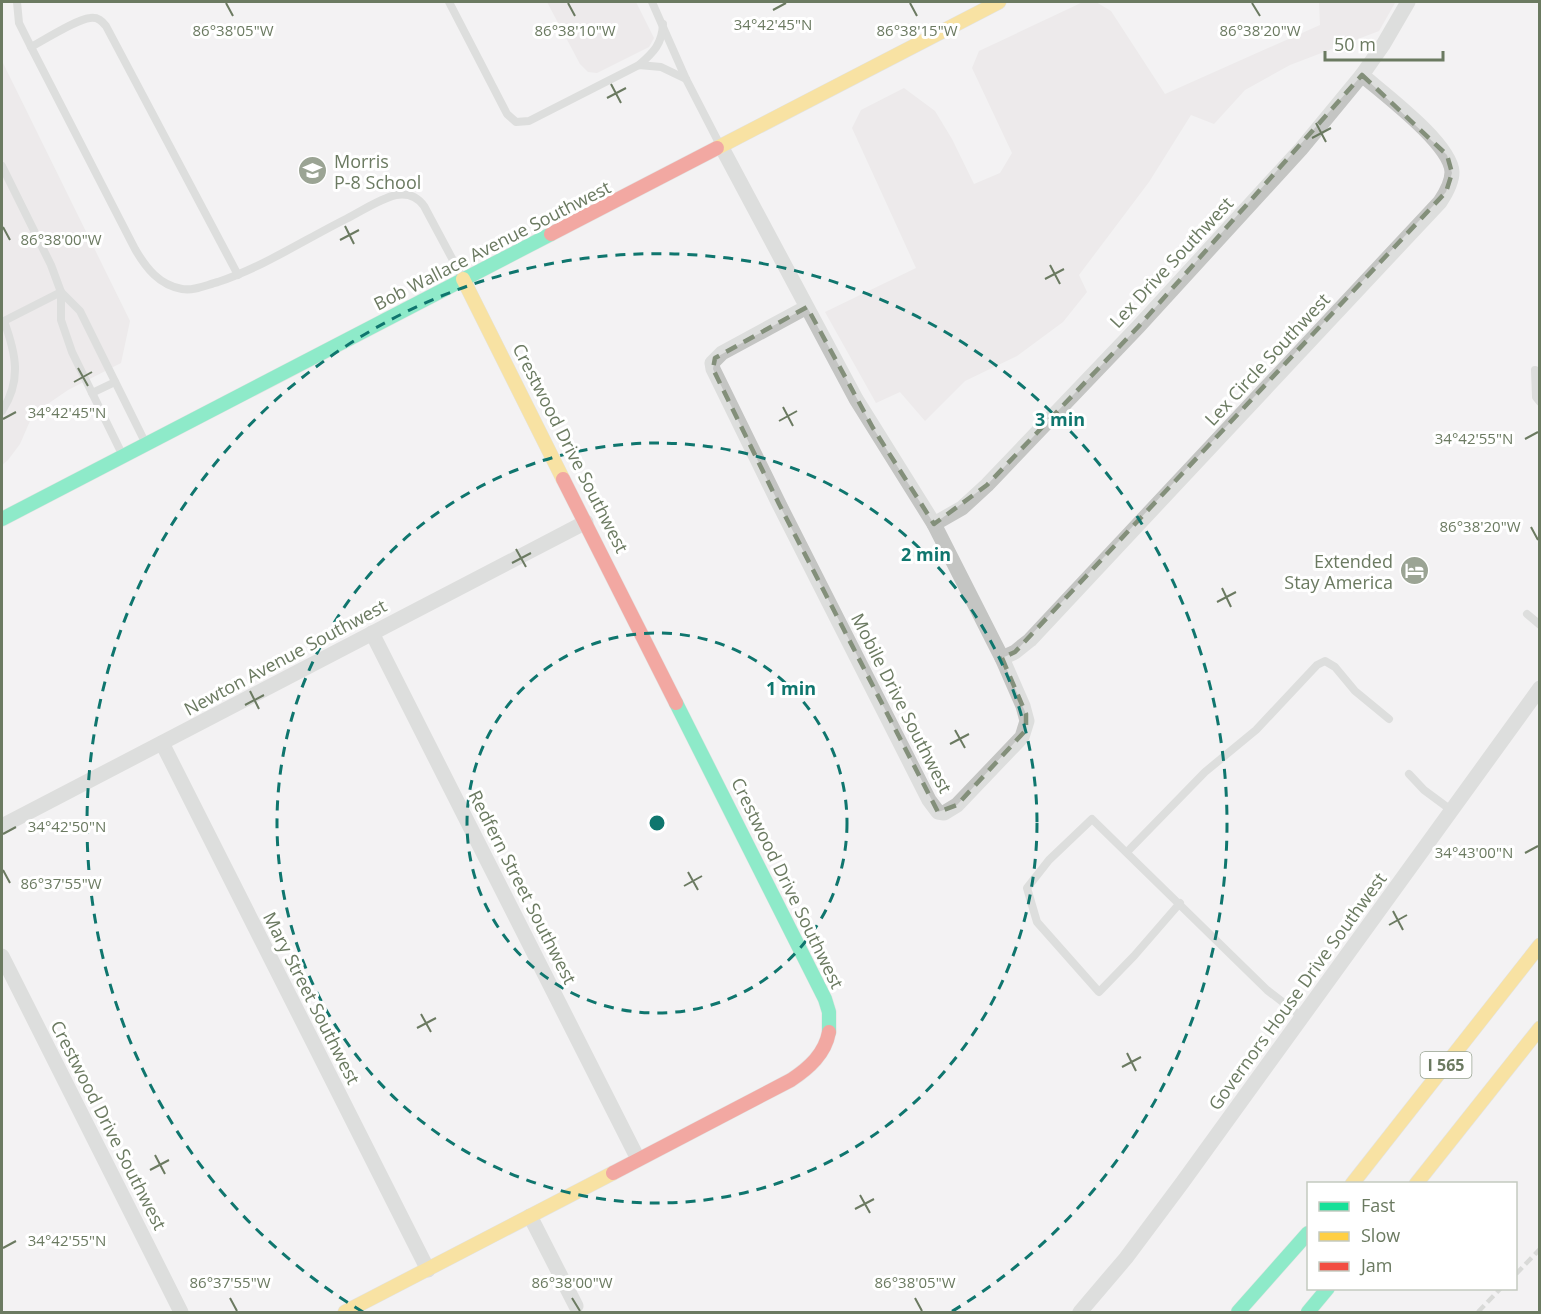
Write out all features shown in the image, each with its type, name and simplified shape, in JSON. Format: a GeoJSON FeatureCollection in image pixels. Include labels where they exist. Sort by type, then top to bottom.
{"type":"FeatureCollection","features":[{"type":"Feature","properties":{"kind":"main road","name":"Bob Wallace Avenue Southwest"},"geometry":{"type":"LineString","coordinates":[[2,519],[147,446],[463,279],[999,2]]}},
{"type":"Feature","properties":{"kind":"main road","name":"Crestwood Drive Southwest"},"geometry":{"type":"LineString","coordinates":[[345,1312],[801,1075],[824,1049],[830,1029],[831,1018],[825,999],[463,279]]}},
{"type":"Feature","properties":{"kind":"main road","name":"I 565"},"geometry":{"type":"LineString","coordinates":[[1354,1182],[1539,945]]}},
{"type":"Feature","properties":{"kind":"main road","name":"I 565"},"geometry":{"type":"LineString","coordinates":[[1418,1182],[1539,1028]]}},
{"type":"Feature","properties":{"kind":"main road"},"geometry":{"type":"LineString","coordinates":[[1238,1312],[1307,1234]]}},
{"type":"Feature","properties":{"kind":"main road"},"geometry":{"type":"LineString","coordinates":[[1308,1312],[1326,1290]]}},
{"type":"Feature","properties":{"kind":"street","name":"Lex Drive Southwest"},"geometry":{"type":"LineString","coordinates":[[934,524],[962,508],[987,485],[1138,327],[1301,148],[1362,75],[1408,2]]}},
{"type":"Feature","properties":{"kind":"street","name":"Lex Circle Southwest"},"geometry":{"type":"LineString","coordinates":[[1002,658],[1030,640],[1440,202],[1452,173],[1447,155],[1419,125],[1362,75]]}},
{"type":"Feature","properties":{"kind":"street","name":"Mobile Drive Southwest"},"geometry":{"type":"LineString","coordinates":[[721,147],[873,428],[934,524],[1002,658],[1026,714],[1026,730],[1022,737],[948,812],[941,813],[935,810],[929,800],[713,369],[712,363],[722,352],[807,307]]}},
{"type":"Feature","properties":{"kind":"street","name":"Newton Avenue Southwest"},"geometry":{"type":"LineString","coordinates":[[2,826],[586,522]]}},
{"type":"Feature","properties":{"kind":"street","name":"Redfern Street Southwest"},"geometry":{"type":"LineString","coordinates":[[372,633],[638,1159]]}},
{"type":"Feature","properties":{"kind":"street","name":"Governors House Drive Southwest"},"geometry":{"type":"LineString","coordinates":[[1080,1312],[1159,1215],[1539,688]]}},
{"type":"Feature","properties":{"kind":"street","name":"Mary Street Southwest"},"geometry":{"type":"LineString","coordinates":[[162,743],[428,1270]]}},
{"type":"Feature","properties":{"kind":"street","name":"Crestwood Drive Southwest"},"geometry":{"type":"LineString","coordinates":[[2,956],[181,1312]]}},
{"type":"Feature","properties":{"kind":"street"},"geometry":{"type":"LineString","coordinates":[[530,1216],[576,1306]]}},
{"type":"Feature","properties":{"kind":"lane"},"geometry":{"type":"LineString","coordinates":[[17,2],[19,23],[135,249],[150,272],[168,285],[193,290],[238,275],[373,205],[398,195],[415,197],[424,206],[463,279]]}},
{"type":"Feature","properties":{"kind":"lane"},"geometry":{"type":"LineString","coordinates":[[449,2],[507,114],[516,122],[529,121],[639,64],[660,42],[663,22]]}},
{"type":"Feature","properties":{"kind":"lane"},"geometry":{"type":"LineString","coordinates":[[652,2],[663,22],[686,79],[721,147]]}},
{"type":"Feature","properties":{"kind":"lane"},"geometry":{"type":"LineString","coordinates":[[31,47],[84,19],[96,18],[102,21],[238,275]]}},
{"type":"Feature","properties":{"kind":"lane"},"geometry":{"type":"LineString","coordinates":[[639,64],[661,67],[686,79]]}},
{"type":"Feature","properties":{"kind":"lane"},"geometry":{"type":"LineString","coordinates":[[2,166],[51,265],[61,292],[61,320],[65,335],[124,457]]}},
{"type":"Feature","properties":{"kind":"lane"},"geometry":{"type":"LineString","coordinates":[[2,411],[12,394],[15,364],[13,347],[3,322],[61,292]]}},
{"type":"Feature","properties":{"kind":"lane"},"geometry":{"type":"LineString","coordinates":[[61,292],[80,311],[147,446]]}},
{"type":"Feature","properties":{"kind":"lane"},"geometry":{"type":"LineString","coordinates":[[1535,370],[1536,397],[1539,402]]}},
{"type":"Feature","properties":{"kind":"lane"},"geometry":{"type":"LineString","coordinates":[[92,393],[115,382]]}},
{"type":"Feature","properties":{"kind":"lane"},"geometry":{"type":"LineString","coordinates":[[1527,614],[1539,625]]}},
{"type":"Feature","properties":{"kind":"lane"},"geometry":{"type":"LineString","coordinates":[[1126,852],[1204,772],[1256,730],[1317,665],[1325,661],[1335,667],[1355,691],[1389,719]]}},
{"type":"Feature","properties":{"kind":"lane"},"geometry":{"type":"LineString","coordinates":[[1409,774],[1424,790],[1450,810]]}},
{"type":"Feature","properties":{"kind":"lane"},"geometry":{"type":"LineString","coordinates":[[1180,903],[1134,956],[1098,992],[1037,922],[1027,888],[1049,860],[1092,819],[1180,903],[1267,990],[1302,1017]]}},
{"type":"Feature","properties":{"kind":"highlighted area"},"geometry":{"type":"Polygon","coordinates":[[[1362,75],[1447,155],[1452,173],[1446,192],[1015,652],[1002,658],[1026,714],[1026,730],[957,805],[938,812],[779,504],[713,369],[715,358],[807,307],[873,428],[934,524],[987,485],[1138,327],[1362,75]]]}},
{"type":"Feature","properties":{"kind":"shaded area"},"geometry":{"type":"Polygon","coordinates":[[[547,2],[636,2],[654,38],[649,47],[597,73],[588,72],[580,64],[547,2]]]}},
{"type":"Feature","properties":{"kind":"shaded area"},"geometry":{"type":"Polygon","coordinates":[[[1083,2],[1096,2],[1111,11],[1165,94],[1320,25],[1319,2],[1395,3],[1379,31],[1290,65],[1245,90],[1214,124],[1191,115],[1149,182],[1079,275],[1087,292],[1063,322],[1017,356],[965,381],[925,421],[900,392],[876,403],[825,312],[916,268],[852,128],[861,110],[904,88],[935,111],[952,139],[974,184],[1000,173],[1012,153],[972,68],[979,51],[1083,2]]]}},
{"type":"Feature","properties":{"kind":"shaded area"},"geometry":{"type":"Polygon","coordinates":[[[2,61],[130,321],[121,363],[68,390],[33,414],[20,444],[2,465],[2,61]]]}},
{"type":"Feature","properties":{"kind":"railway"},"geometry":{"type":"LineString","coordinates":[[1517,1273],[1540,1249]]}},
{"type":"Feature","properties":{"kind":"railway"},"geometry":{"type":"LineString","coordinates":[[1478,1312],[1499,1290]]}},
{"type":"Feature","properties":{"kind":"traffic: fast"},"geometry":{"type":"LineString","coordinates":[[2,519],[551,234]]}},
{"type":"Feature","properties":{"kind":"traffic: fast"},"geometry":{"type":"LineString","coordinates":[[676,703],[825,999],[829,1012],[829,1032]]}},
{"type":"Feature","properties":{"kind":"traffic: fast"},"geometry":{"type":"LineString","coordinates":[[1238,1312],[1307,1234]]}},
{"type":"Feature","properties":{"kind":"traffic: fast"},"geometry":{"type":"LineString","coordinates":[[1308,1312],[1326,1290]]}},
{"type":"Feature","properties":{"kind":"traffic: slow"},"geometry":{"type":"LineString","coordinates":[[717,148],[999,2]]}},
{"type":"Feature","properties":{"kind":"traffic: slow"},"geometry":{"type":"LineString","coordinates":[[463,279],[563,479]]}},
{"type":"Feature","properties":{"kind":"traffic: slow"},"geometry":{"type":"LineString","coordinates":[[1354,1182],[1540,945]]}},
{"type":"Feature","properties":{"kind":"traffic: slow"},"geometry":{"type":"LineString","coordinates":[[1418,1182],[1540,1028]]}},
{"type":"Feature","properties":{"kind":"traffic: slow"},"geometry":{"type":"LineString","coordinates":[[345,1312],[613,1173]]}},
{"type":"Feature","properties":{"kind":"traffic: jam"},"geometry":{"type":"LineString","coordinates":[[551,234],[717,148]]}},
{"type":"Feature","properties":{"kind":"traffic: jam"},"geometry":{"type":"LineString","coordinates":[[563,479],[676,703]]}},
{"type":"Feature","properties":{"kind":"traffic: jam"},"geometry":{"type":"LineString","coordinates":[[613,1173],[791,1080],[804,1071],[820,1054],[829,1032]]}},
{"type":"Feature","properties":{"kind":"place","name":"Morris P-8 School"},"geometry":{"type":"Point","coordinates":[313,171]}},
{"type":"Feature","properties":{"kind":"place","name":"Extended Stay America"},"geometry":{"type":"Point","coordinates":[1414,571]}}]}
